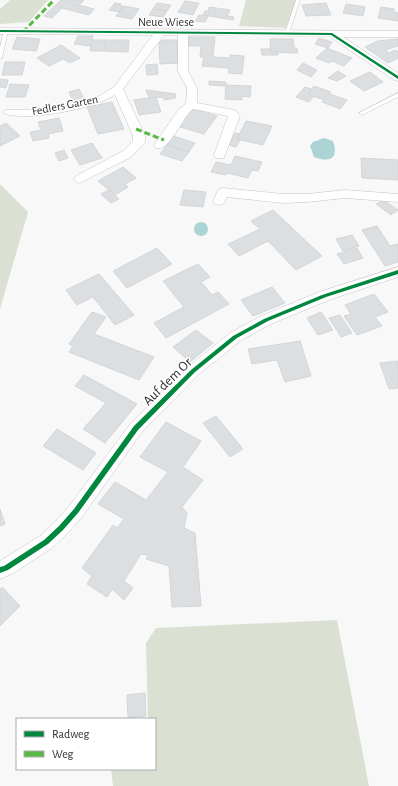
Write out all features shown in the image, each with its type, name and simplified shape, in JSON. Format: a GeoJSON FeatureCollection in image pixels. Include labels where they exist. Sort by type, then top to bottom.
{"type":"FeatureCollection","features":[{"type":"Feature","properties":{"kind":"street","name":"Neue Wiese"},"geometry":{"type":"LineString","coordinates":[[3,31],[398,34]]}},
{"type":"Feature","properties":{"kind":"street","name":"Fedlers Garten"},"geometry":{"type":"LineString","coordinates":[[9,112],[32,113],[83,104],[103,98],[118,89],[161,32]]}},
{"type":"Feature","properties":{"kind":"street"},"geometry":{"type":"LineString","coordinates":[[183,32],[183,72],[192,88],[191,105]]}},
{"type":"Feature","properties":{"kind":"street"},"geometry":{"type":"LineString","coordinates":[[332,34],[398,78]]}},
{"type":"Feature","properties":{"kind":"street"},"geometry":{"type":"LineString","coordinates":[[80,179],[127,154],[139,142],[139,136],[118,89]]}},
{"type":"Feature","properties":{"kind":"street"},"geometry":{"type":"LineString","coordinates":[[160,145],[171,131],[183,111],[191,105],[231,112],[234,116],[220,155]]}},
{"type":"Feature","properties":{"kind":"street"},"geometry":{"type":"LineString","coordinates":[[219,201],[223,192],[259,197],[284,198],[304,198],[337,194],[368,194],[398,198]]}},
{"type":"Feature","properties":{"kind":"street","name":"Auf dem Or"},"geometry":{"type":"LineString","coordinates":[[0,570],[6,568],[46,542],[61,528],[76,511],[136,428],[193,371],[235,337],[266,320],[324,296],[398,272]]}},
{"type":"Feature","properties":{"kind":"lane"},"geometry":{"type":"LineString","coordinates":[[287,33],[298,0]]}},
{"type":"Feature","properties":{"kind":"lane"},"geometry":{"type":"LineString","coordinates":[[0,58],[3,31]]}},
{"type":"Feature","properties":{"kind":"lane"},"geometry":{"type":"LineString","coordinates":[[362,113],[398,95]]}},
{"type":"Feature","properties":{"kind":"green space"},"geometry":{"type":"Polygon","coordinates":[[[10,0],[48,0],[29,22],[0,24],[0,9],[10,0]]]}},
{"type":"Feature","properties":{"kind":"green space"},"geometry":{"type":"Polygon","coordinates":[[[246,0],[296,0],[286,28],[239,26],[246,0]]]}},
{"type":"Feature","properties":{"kind":"green space"},"geometry":{"type":"Polygon","coordinates":[[[0,184],[28,212],[0,309],[0,184]]]}},
{"type":"Feature","properties":{"kind":"green space"},"geometry":{"type":"Polygon","coordinates":[[[337,620],[369,786],[113,786],[111,770],[156,770],[156,718],[148,718],[146,643],[156,628],[337,620]]]}},
{"type":"Feature","properties":{"kind":"water"},"geometry":{"type":"Polygon","coordinates":[[[324,138],[333,141],[335,147],[334,156],[325,160],[314,157],[310,146],[313,142],[324,138]]]}},
{"type":"Feature","properties":{"kind":"water"},"geometry":{"type":"Polygon","coordinates":[[[198,222],[204,222],[208,226],[208,232],[204,236],[198,236],[194,232],[194,226],[198,222]]]}},
{"type":"Feature","properties":{"kind":"building"},"geometry":{"type":"Polygon","coordinates":[[[61,0],[84,0],[79,5],[94,9],[89,15],[62,8],[52,18],[44,16],[61,0]]]}},
{"type":"Feature","properties":{"kind":"building"},"geometry":{"type":"Polygon","coordinates":[[[185,1],[199,3],[193,15],[178,12],[185,1]]]}},
{"type":"Feature","properties":{"kind":"building"},"geometry":{"type":"Polygon","coordinates":[[[115,3],[123,6],[119,12],[109,10],[115,3]]]}},
{"type":"Feature","properties":{"kind":"building"},"geometry":{"type":"Polygon","coordinates":[[[157,3],[171,5],[167,11],[153,9],[157,3]]]}},
{"type":"Feature","properties":{"kind":"building"},"geometry":{"type":"Polygon","coordinates":[[[326,3],[331,15],[306,16],[302,5],[326,3]]]}},
{"type":"Feature","properties":{"kind":"building"},"geometry":{"type":"Polygon","coordinates":[[[346,4],[365,7],[363,16],[343,13],[346,4]]]}},
{"type":"Feature","properties":{"kind":"building"},"geometry":{"type":"Polygon","coordinates":[[[124,6],[139,9],[132,19],[116,16],[124,6]]]}},
{"type":"Feature","properties":{"kind":"building"},"geometry":{"type":"Polygon","coordinates":[[[209,7],[230,10],[227,16],[234,17],[233,20],[203,15],[205,11],[208,11],[209,7]]]}},
{"type":"Feature","properties":{"kind":"building"},"geometry":{"type":"Polygon","coordinates":[[[381,7],[394,9],[394,12],[398,13],[398,21],[378,18],[381,7]]]}},
{"type":"Feature","properties":{"kind":"building"},"geometry":{"type":"Polygon","coordinates":[[[153,9],[167,11],[163,17],[149,15],[153,9]]]}},
{"type":"Feature","properties":{"kind":"building"},"geometry":{"type":"Polygon","coordinates":[[[199,15],[208,16],[205,22],[195,21],[199,15]]]}},
{"type":"Feature","properties":{"kind":"building"},"geometry":{"type":"Polygon","coordinates":[[[78,36],[93,36],[91,46],[74,44],[78,36]]]}},
{"type":"Feature","properties":{"kind":"building"},"geometry":{"type":"Polygon","coordinates":[[[17,37],[40,39],[36,51],[12,49],[17,37]]]}},
{"type":"Feature","properties":{"kind":"building"},"geometry":{"type":"Polygon","coordinates":[[[189,37],[215,37],[213,57],[230,58],[230,55],[244,56],[242,74],[228,73],[229,68],[202,66],[204,57],[200,57],[201,46],[188,46],[189,37]]]}},
{"type":"Feature","properties":{"kind":"building"},"geometry":{"type":"Polygon","coordinates":[[[319,38],[332,42],[328,48],[315,44],[319,38]]]}},
{"type":"Feature","properties":{"kind":"building"},"geometry":{"type":"Polygon","coordinates":[[[270,39],[293,39],[294,48],[297,48],[298,53],[271,52],[270,39]]]}},
{"type":"Feature","properties":{"kind":"building"},"geometry":{"type":"Polygon","coordinates":[[[398,39],[398,46],[385,50],[389,53],[395,50],[398,52],[398,58],[388,63],[365,47],[378,41],[398,39]]]}},
{"type":"Feature","properties":{"kind":"building"},"geometry":{"type":"Polygon","coordinates":[[[92,40],[106,40],[104,51],[90,51],[92,40]]]}},
{"type":"Feature","properties":{"kind":"building"},"geometry":{"type":"Polygon","coordinates":[[[106,40],[129,40],[128,52],[104,51],[106,40]]]}},
{"type":"Feature","properties":{"kind":"building"},"geometry":{"type":"Polygon","coordinates":[[[162,40],[177,40],[178,63],[160,64],[159,43],[162,40]]]}},
{"type":"Feature","properties":{"kind":"building"},"geometry":{"type":"Polygon","coordinates":[[[61,45],[80,58],[70,63],[63,59],[49,66],[37,58],[61,45]]]}},
{"type":"Feature","properties":{"kind":"building"},"geometry":{"type":"Polygon","coordinates":[[[327,48],[352,58],[344,66],[332,61],[329,63],[316,58],[327,48]]]}},
{"type":"Feature","properties":{"kind":"building"},"geometry":{"type":"Polygon","coordinates":[[[261,49],[271,49],[271,52],[278,52],[278,55],[262,55],[261,49]]]}},
{"type":"Feature","properties":{"kind":"building"},"geometry":{"type":"Polygon","coordinates":[[[5,62],[25,62],[22,75],[2,75],[5,62]]]}},
{"type":"Feature","properties":{"kind":"building"},"geometry":{"type":"Polygon","coordinates":[[[303,63],[317,70],[311,77],[297,70],[303,63]]]}},
{"type":"Feature","properties":{"kind":"building"},"geometry":{"type":"Polygon","coordinates":[[[157,64],[158,74],[147,75],[146,65],[157,64]]]}},
{"type":"Feature","properties":{"kind":"building"},"geometry":{"type":"Polygon","coordinates":[[[338,71],[346,76],[337,81],[328,78],[338,71]]]}},
{"type":"Feature","properties":{"kind":"building"},"geometry":{"type":"Polygon","coordinates":[[[370,72],[383,82],[364,91],[350,81],[370,72]]]}},
{"type":"Feature","properties":{"kind":"building"},"geometry":{"type":"Polygon","coordinates":[[[0,79],[8,80],[6,88],[0,87],[0,79]]]}},
{"type":"Feature","properties":{"kind":"building"},"geometry":{"type":"Polygon","coordinates":[[[209,81],[226,82],[225,86],[209,85],[209,81]]]}},
{"type":"Feature","properties":{"kind":"building"},"geometry":{"type":"Polygon","coordinates":[[[10,84],[29,85],[25,97],[6,97],[10,84]]]}},
{"type":"Feature","properties":{"kind":"building"},"geometry":{"type":"Polygon","coordinates":[[[226,85],[251,86],[250,97],[242,96],[242,100],[225,99],[226,85]]]}},
{"type":"Feature","properties":{"kind":"building"},"geometry":{"type":"Polygon","coordinates":[[[314,86],[331,92],[324,100],[308,94],[314,86]]]}},
{"type":"Feature","properties":{"kind":"building"},"geometry":{"type":"Polygon","coordinates":[[[305,87],[311,89],[308,94],[314,96],[309,102],[296,97],[305,87]]]}},
{"type":"Feature","properties":{"kind":"building"},"geometry":{"type":"Polygon","coordinates":[[[79,89],[84,99],[73,101],[69,92],[79,89]]]}},
{"type":"Feature","properties":{"kind":"building"},"geometry":{"type":"Polygon","coordinates":[[[146,90],[176,94],[175,98],[164,100],[163,97],[149,98],[146,90]]]}},
{"type":"Feature","properties":{"kind":"building"},"geometry":{"type":"Polygon","coordinates":[[[329,94],[347,100],[340,109],[322,102],[329,94]]]}},
{"type":"Feature","properties":{"kind":"building"},"geometry":{"type":"Polygon","coordinates":[[[156,97],[161,112],[139,115],[134,100],[156,97]]]}},
{"type":"Feature","properties":{"kind":"building"},"geometry":{"type":"Polygon","coordinates":[[[112,102],[124,129],[98,134],[87,107],[112,102]]]}},
{"type":"Feature","properties":{"kind":"building"},"geometry":{"type":"Polygon","coordinates":[[[193,109],[217,116],[204,134],[180,127],[185,121],[182,120],[186,115],[188,116],[193,109]]]}},
{"type":"Feature","properties":{"kind":"building"},"geometry":{"type":"Polygon","coordinates":[[[59,118],[63,131],[48,134],[49,138],[33,141],[30,132],[41,130],[38,122],[59,118]]]}},
{"type":"Feature","properties":{"kind":"building"},"geometry":{"type":"Polygon","coordinates":[[[246,121],[272,126],[263,145],[237,139],[246,121]]]}},
{"type":"Feature","properties":{"kind":"building"},"geometry":{"type":"Polygon","coordinates":[[[6,123],[20,136],[0,146],[0,126],[6,123]]]}},
{"type":"Feature","properties":{"kind":"building"},"geometry":{"type":"Polygon","coordinates":[[[235,133],[240,134],[237,139],[240,140],[236,147],[229,145],[235,133]]]}},
{"type":"Feature","properties":{"kind":"building"},"geometry":{"type":"Polygon","coordinates":[[[173,136],[195,143],[189,152],[167,145],[173,136]]]}},
{"type":"Feature","properties":{"kind":"building"},"geometry":{"type":"Polygon","coordinates":[[[92,143],[102,158],[80,165],[71,150],[92,143]]]}},
{"type":"Feature","properties":{"kind":"building"},"geometry":{"type":"Polygon","coordinates":[[[167,145],[189,152],[182,161],[160,154],[167,145]]]}},
{"type":"Feature","properties":{"kind":"building"},"geometry":{"type":"Polygon","coordinates":[[[64,150],[68,158],[59,161],[55,153],[64,150]]]}},
{"type":"Feature","properties":{"kind":"building"},"geometry":{"type":"Polygon","coordinates":[[[235,156],[262,162],[258,171],[252,170],[248,178],[227,173],[226,175],[211,172],[216,162],[231,165],[235,156]]]}},
{"type":"Feature","properties":{"kind":"building"},"geometry":{"type":"Polygon","coordinates":[[[361,158],[398,160],[398,180],[362,178],[361,158]]]}},
{"type":"Feature","properties":{"kind":"building"},"geometry":{"type":"Polygon","coordinates":[[[123,167],[136,178],[125,184],[128,187],[115,195],[98,181],[123,167]]]}},
{"type":"Feature","properties":{"kind":"building"},"geometry":{"type":"Polygon","coordinates":[[[109,190],[119,199],[111,203],[101,194],[109,190]]]}},
{"type":"Feature","properties":{"kind":"building"},"geometry":{"type":"Polygon","coordinates":[[[184,190],[206,192],[203,207],[180,205],[184,190]]]}},
{"type":"Feature","properties":{"kind":"building"},"geometry":{"type":"Polygon","coordinates":[[[384,200],[398,210],[391,215],[376,204],[384,200]]]}},
{"type":"Feature","properties":{"kind":"building"},"geometry":{"type":"Polygon","coordinates":[[[273,210],[322,256],[296,270],[268,241],[239,256],[228,244],[260,229],[251,221],[273,210]]]}},
{"type":"Feature","properties":{"kind":"building"},"geometry":{"type":"Polygon","coordinates":[[[377,226],[390,246],[398,244],[398,262],[385,266],[362,230],[377,226]]]}},
{"type":"Feature","properties":{"kind":"building"},"geometry":{"type":"Polygon","coordinates":[[[352,235],[359,246],[343,251],[336,239],[352,235]]]}},
{"type":"Feature","properties":{"kind":"building"},"geometry":{"type":"Polygon","coordinates":[[[157,248],[172,264],[127,288],[113,271],[157,248]]]}},
{"type":"Feature","properties":{"kind":"building"},"geometry":{"type":"Polygon","coordinates":[[[357,248],[363,258],[344,264],[337,254],[357,248]]]}},
{"type":"Feature","properties":{"kind":"building"},"geometry":{"type":"Polygon","coordinates":[[[198,264],[210,277],[201,282],[212,295],[218,292],[229,304],[166,338],[154,323],[184,307],[163,281],[198,264]]]}},
{"type":"Feature","properties":{"kind":"building"},"geometry":{"type":"Polygon","coordinates":[[[99,274],[134,315],[115,325],[93,297],[77,305],[66,290],[99,274]]]}},
{"type":"Feature","properties":{"kind":"building"},"geometry":{"type":"Polygon","coordinates":[[[272,287],[285,303],[253,316],[241,300],[272,287]]]}},
{"type":"Feature","properties":{"kind":"building"},"geometry":{"type":"Polygon","coordinates":[[[374,294],[388,312],[375,317],[382,326],[357,335],[344,316],[351,314],[345,305],[374,294]]]}},
{"type":"Feature","properties":{"kind":"building"},"geometry":{"type":"Polygon","coordinates":[[[92,312],[106,317],[94,334],[154,357],[139,380],[69,352],[73,346],[69,344],[92,312]]]}},
{"type":"Feature","properties":{"kind":"building"},"geometry":{"type":"Polygon","coordinates":[[[321,312],[333,330],[318,335],[307,318],[321,312]]]}},
{"type":"Feature","properties":{"kind":"building"},"geometry":{"type":"Polygon","coordinates":[[[340,315],[352,333],[341,337],[329,318],[340,315]]]}},
{"type":"Feature","properties":{"kind":"building"},"geometry":{"type":"Polygon","coordinates":[[[196,330],[213,343],[190,362],[173,347],[196,330]]]}},
{"type":"Feature","properties":{"kind":"building"},"geometry":{"type":"Polygon","coordinates":[[[300,341],[311,376],[285,382],[277,360],[252,364],[248,349],[300,341]]]}},
{"type":"Feature","properties":{"kind":"building"},"geometry":{"type":"Polygon","coordinates":[[[398,361],[398,388],[389,389],[380,363],[398,361]]]}},
{"type":"Feature","properties":{"kind":"building"},"geometry":{"type":"Polygon","coordinates":[[[84,375],[137,404],[105,443],[83,429],[106,403],[75,386],[84,375]]]}},
{"type":"Feature","properties":{"kind":"building"},"geometry":{"type":"Polygon","coordinates":[[[216,416],[243,449],[230,457],[203,423],[216,416]]]}},
{"type":"Feature","properties":{"kind":"building"},"geometry":{"type":"Polygon","coordinates":[[[166,422],[201,441],[183,467],[203,480],[182,507],[187,513],[184,528],[195,533],[201,606],[172,607],[169,566],[146,559],[148,555],[141,554],[124,581],[133,588],[124,600],[112,589],[107,597],[87,584],[92,576],[82,568],[113,525],[117,528],[124,519],[98,504],[115,482],[146,500],[168,472],[140,457],[166,422]]]}},
{"type":"Feature","properties":{"kind":"building"},"geometry":{"type":"Polygon","coordinates":[[[57,429],[96,453],[83,470],[43,446],[57,429]]]}},
{"type":"Feature","properties":{"kind":"building"},"geometry":{"type":"Polygon","coordinates":[[[0,509],[5,524],[0,526],[0,509]]]}},
{"type":"Feature","properties":{"kind":"building"},"geometry":{"type":"Polygon","coordinates":[[[2,587],[20,606],[0,626],[0,590],[2,587]]]}},
{"type":"Feature","properties":{"kind":"building"},"geometry":{"type":"Polygon","coordinates":[[[145,693],[146,716],[128,718],[127,695],[145,693]]]}},
{"type":"Feature","properties":{"kind":"marked path"},"geometry":{"type":"LineString","coordinates":[[23,32],[54,0]]}},
{"type":"Feature","properties":{"kind":"marked path"},"geometry":{"type":"LineString","coordinates":[[136,129],[164,140]]}},
{"type":"Feature","properties":{"kind":"cycle path"},"geometry":{"type":"LineString","coordinates":[[0,31],[332,34],[398,78]]}},
{"type":"Feature","properties":{"kind":"cycle path"},"geometry":{"type":"LineString","coordinates":[[0,570],[6,568],[46,542],[61,528],[76,511],[136,428],[193,371],[235,337],[266,320],[324,296],[398,272]]}}]}
